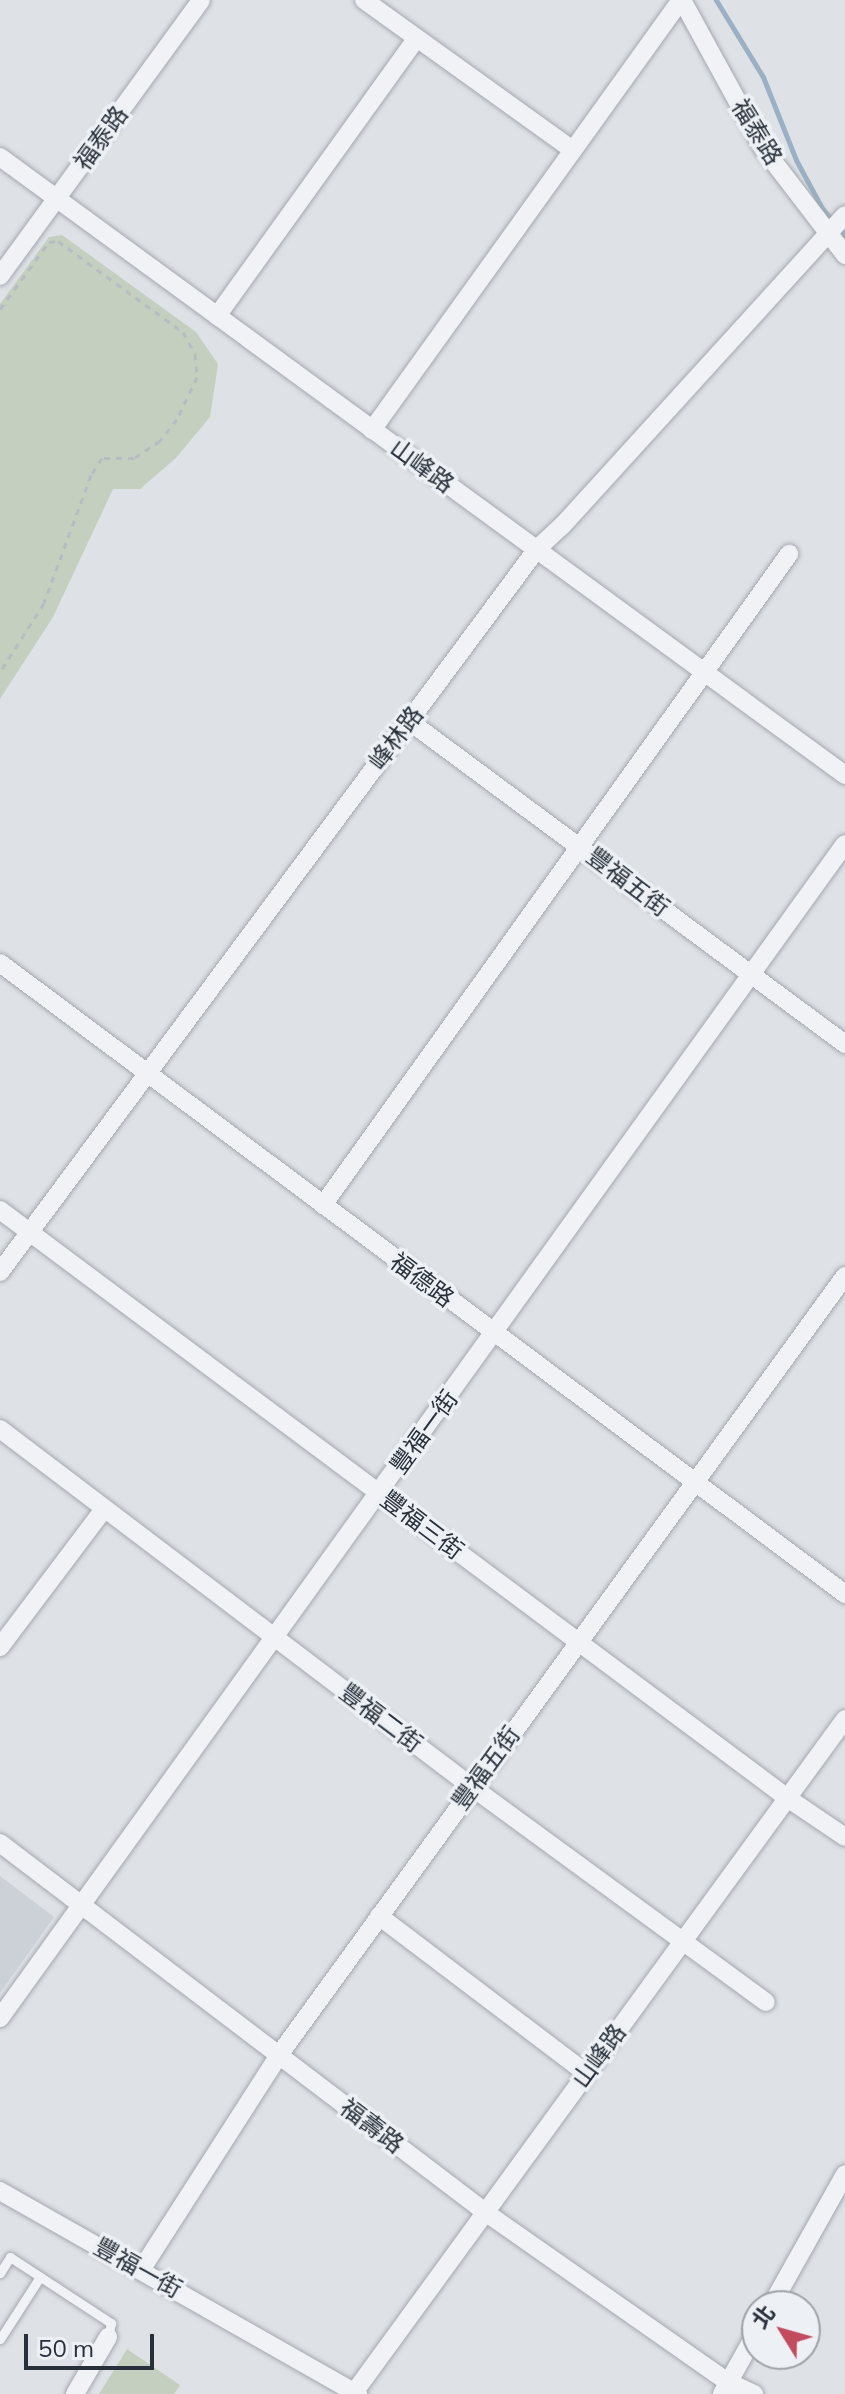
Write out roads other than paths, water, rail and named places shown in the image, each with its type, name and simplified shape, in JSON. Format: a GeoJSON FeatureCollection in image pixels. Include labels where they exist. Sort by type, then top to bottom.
{"type":"FeatureCollection","features":[{"type":"Feature","properties":{"kind":"street","name":"福泰路"},"geometry":{"type":"LineString","coordinates":[[0,276],[201,0]]}},
{"type":"Feature","properties":{"kind":"street"},"geometry":{"type":"LineString","coordinates":[[364,0],[573,150]]}},
{"type":"Feature","properties":{"kind":"street","name":"福泰路"},"geometry":{"type":"LineString","coordinates":[[681,0],[763,148],[845,255]]}},
{"type":"Feature","properties":{"kind":"street"},"geometry":{"type":"LineString","coordinates":[[372,430],[681,0]]}},
{"type":"Feature","properties":{"kind":"street"},"geometry":{"type":"LineString","coordinates":[[217,316],[417,38]]}},
{"type":"Feature","properties":{"kind":"street","name":"山峰路"},"geometry":{"type":"LineString","coordinates":[[0,157],[845,775]]}},
{"type":"Feature","properties":{"kind":"street","name":"峰林路"},"geometry":{"type":"LineString","coordinates":[[0,1272],[537,549],[562,526],[845,215]]}},
{"type":"Feature","properties":{"kind":"street"},"geometry":{"type":"LineString","coordinates":[[323,1205],[789,554]]}},
{"type":"Feature","properties":{"kind":"street","name":"豐福五街"},"geometry":{"type":"LineString","coordinates":[[409,721],[845,1044]]}},
{"type":"Feature","properties":{"kind":"street","name":"豐福一街"},"geometry":{"type":"LineString","coordinates":[[0,2018],[845,844]]}},
{"type":"Feature","properties":{"kind":"street","name":"福德路"},"geometry":{"type":"LineString","coordinates":[[0,963],[494,1335],[845,1594]]}},
{"type":"Feature","properties":{"kind":"street","name":"豐福三街"},"geometry":{"type":"LineString","coordinates":[[0,1210],[786,1797],[845,1837]]}},
{"type":"Feature","properties":{"kind":"street","name":"豐福五街"},"geometry":{"type":"LineString","coordinates":[[141,2270],[279,2055],[845,1276]]}},
{"type":"Feature","properties":{"kind":"street","name":"豐福二街"},"geometry":{"type":"LineString","coordinates":[[0,1429],[472,1787],[766,2002]]}},
{"type":"Feature","properties":{"kind":"street"},"geometry":{"type":"LineString","coordinates":[[0,1647],[104,1509]]}},
{"type":"Feature","properties":{"kind":"street","name":"山峰路"},"geometry":{"type":"LineString","coordinates":[[355,2393],[845,1719]]}},
{"type":"Feature","properties":{"kind":"street","name":"福壽路"},"geometry":{"type":"LineString","coordinates":[[0,1843],[485,2212],[725,2388],[754,2394]]}},
{"type":"Feature","properties":{"kind":"street"},"geometry":{"type":"LineString","coordinates":[[379,1916],[586,2073]]}},
{"type":"Feature","properties":{"kind":"street"},"geometry":{"type":"LineString","coordinates":[[780,2290],[845,2174]]}},
{"type":"Feature","properties":{"kind":"street","name":"豐福一街"},"geometry":{"type":"LineString","coordinates":[[0,2191],[355,2393]]}},
{"type":"Feature","properties":{"kind":"street"},"geometry":{"type":"LineString","coordinates":[[75,2394],[108,2337]]}},
{"type":"Feature","properties":{"kind":"street"},"geometry":{"type":"LineString","coordinates":[[725,2388],[741,2360]]}},
{"type":"Feature","properties":{"kind":"lane"},"geometry":{"type":"LineString","coordinates":[[0,2273],[10,2257],[111,2323],[108,2337]]}},
{"type":"Feature","properties":{"kind":"lane"},"geometry":{"type":"LineString","coordinates":[[0,2339],[40,2277]]}},
{"type":"Feature","properties":{"kind":"waterway"},"geometry":{"type":"LineString","coordinates":[[716,0],[763,77],[796,160],[822,208],[845,235]]}}]}
